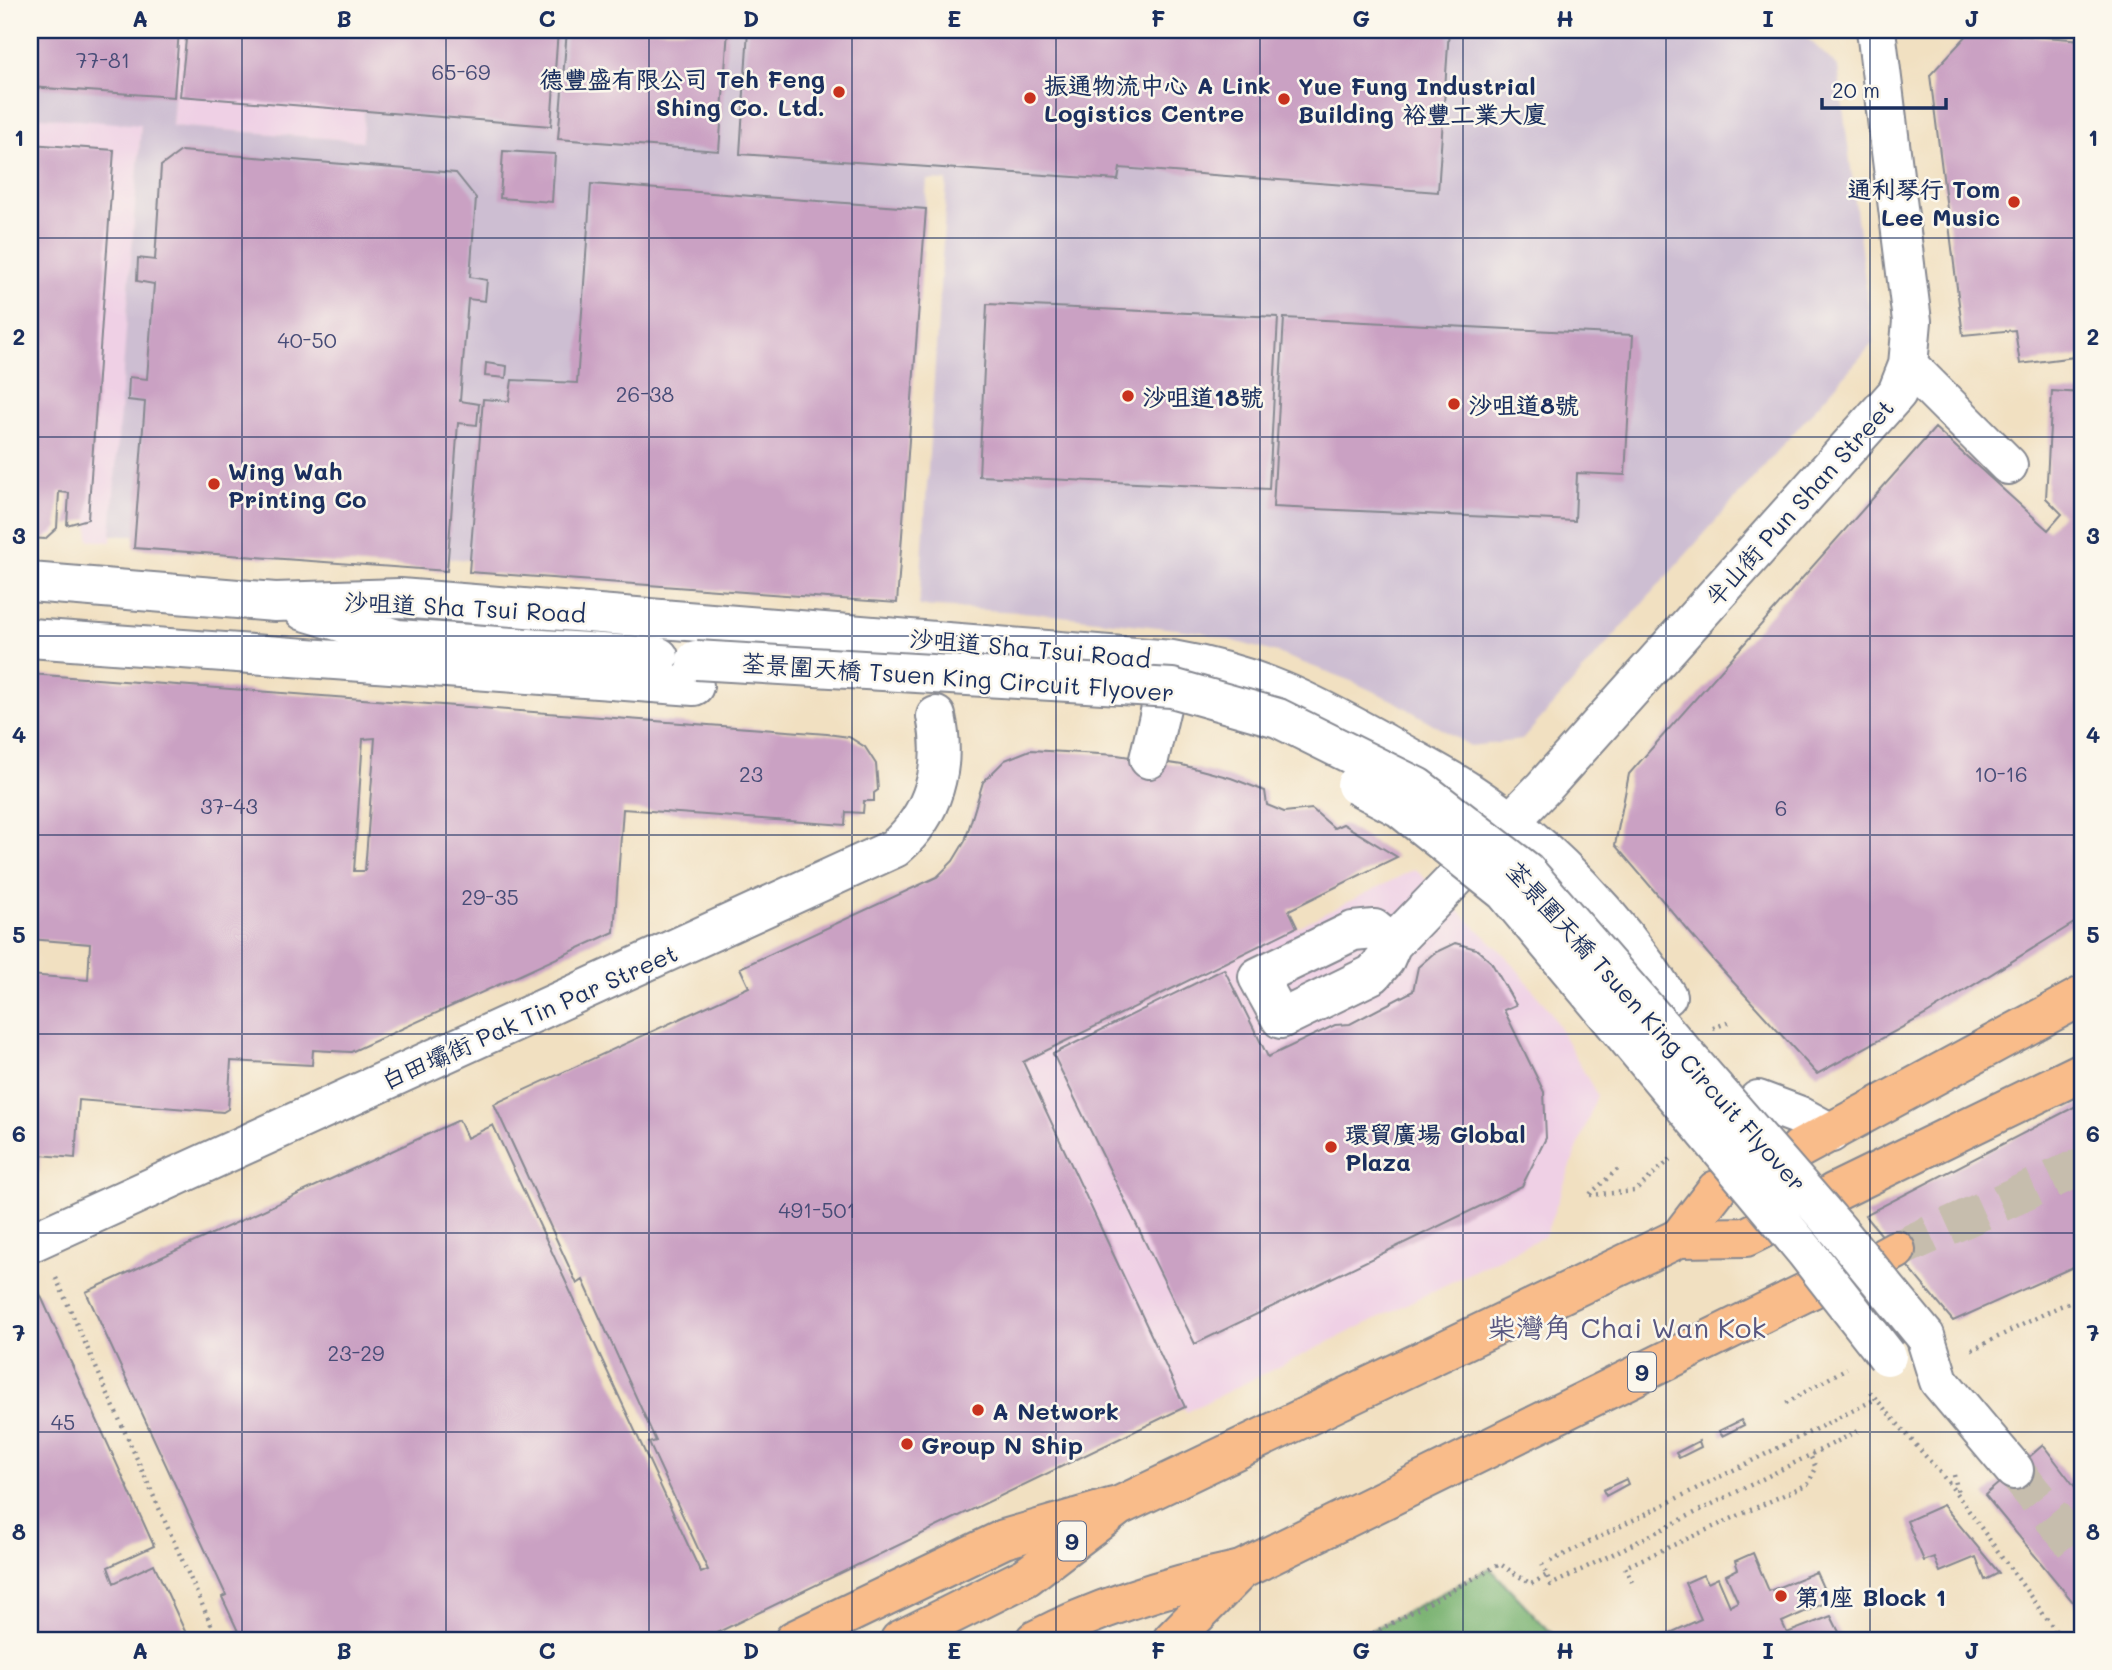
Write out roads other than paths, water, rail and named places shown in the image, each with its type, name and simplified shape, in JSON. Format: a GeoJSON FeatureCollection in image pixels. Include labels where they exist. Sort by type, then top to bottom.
{"type":"FeatureCollection","features":[{"type":"Feature","properties":{"kind":"main road"},"geometry":{"type":"LineString","coordinates":[[1815,1141],[2082,996]]}},
{"type":"Feature","properties":{"kind":"main road"},"geometry":{"type":"LineString","coordinates":[[1833,1193],[2082,1072]]}},
{"type":"Feature","properties":{"kind":"main road"},"geometry":{"type":"LineString","coordinates":[[1679,1237],[1716,1190]]}},
{"type":"Feature","properties":{"kind":"main road","name":"9"},"geometry":{"type":"LineString","coordinates":[[900,1640],[1026,1577],[1119,1506],[1679,1237],[1746,1237],[1762,1229]]}},
{"type":"Feature","properties":{"kind":"main road","name":"9"},"geometry":{"type":"LineString","coordinates":[[1035,1640],[1087,1614],[1195,1580],[1241,1570],[1812,1289]]}},
{"type":"Feature","properties":{"kind":"main road"},"geometry":{"type":"LineString","coordinates":[[794,1640],[1004,1539],[1119,1506]]}},
{"type":"Feature","properties":{"kind":"main road"},"geometry":{"type":"LineString","coordinates":[[1172,1640],[1241,1570]]}},
{"type":"Feature","properties":{"kind":"street","name":"半山街 Pun Shan Street"},"geometry":{"type":"LineString","coordinates":[[1392,944],[1512,822],[1897,393],[1908,365],[1912,321],[1876,30]]}},
{"type":"Feature","properties":{"kind":"street"},"geometry":{"type":"LineString","coordinates":[[1908,365],[2008,465]]}},
{"type":"Feature","properties":{"kind":"street","name":"沙咀道 Sha Tsui Road"},"geometry":{"type":"LineString","coordinates":[[30,582],[275,602],[400,598],[902,647],[1172,660],[1212,667],[1267,683],[1310,702],[1470,793],[1512,822],[1555,858],[1651,972],[1667,996]]}},
{"type":"Feature","properties":{"kind":"street","name":"沙咀道 Sha Tsui Road"},"geometry":{"type":"LineString","coordinates":[[275,602],[397,653]]}},
{"type":"Feature","properties":{"kind":"street","name":"沙咀道 Sha Tsui Road"},"geometry":{"type":"LineString","coordinates":[[30,638],[397,653],[695,673]]}},
{"type":"Feature","properties":{"kind":"street"},"geometry":{"type":"LineString","coordinates":[[1149,759],[1172,660]]}},
{"type":"Feature","properties":{"kind":"street","name":"荃景圍天橋 Tsuen King Circuit Flyover"},"geometry":{"type":"LineString","coordinates":[[695,673],[1172,688],[1278,718],[1417,787],[1526,871],[1925,1336],[1939,1381]]}},
{"type":"Feature","properties":{"kind":"street","name":"荃景圍天橋 Tsuen King Circuit Flyover"},"geometry":{"type":"LineString","coordinates":[[695,673],[1166,713],[1276,744],[1400,808],[1505,892],[1805,1251],[1887,1356],[1939,1381]]}},
{"type":"Feature","properties":{"kind":"street","name":"白田壩街 Pak Tin Par Street"},"geometry":{"type":"LineString","coordinates":[[30,1243],[895,848],[924,815],[936,788],[941,752],[936,716]]}},
{"type":"Feature","properties":{"kind":"street"},"geometry":{"type":"LineString","coordinates":[[1758,1100],[1798,1115],[1815,1141]]}},
{"type":"Feature","properties":{"kind":"street"},"geometry":{"type":"LineString","coordinates":[[1939,1381],[2014,1470]]}},
{"type":"Feature","properties":{"kind":"tunnel"},"geometry":{"type":"LineString","coordinates":[[1896,1250],[2082,1166]]}},
{"type":"Feature","properties":{"kind":"tunnel"},"geometry":{"type":"LineString","coordinates":[[2014,1470],[2082,1554]]}},
{"type":"Feature","properties":{"kind":"place","name":"德豐盛有限公司 Teh Feng Shing Co. Ltd."},"geometry":{"type":"Point","coordinates":[839,92]}},
{"type":"Feature","properties":{"kind":"place","name":"振通物流中心 A Link Logistics Centre"},"geometry":{"type":"Point","coordinates":[1030,98]}},
{"type":"Feature","properties":{"kind":"place","name":"Yue Fung Industrial Building 裕豐工業大廈"},"geometry":{"type":"Point","coordinates":[1284,99]}},
{"type":"Feature","properties":{"kind":"place","name":"通利琴行 Tom Lee Music"},"geometry":{"type":"Point","coordinates":[2014,202]}},
{"type":"Feature","properties":{"kind":"place","name":"沙咀道18號"},"geometry":{"type":"Point","coordinates":[1128,396]}},
{"type":"Feature","properties":{"kind":"place","name":"沙咀道8號"},"geometry":{"type":"Point","coordinates":[1454,404]}},
{"type":"Feature","properties":{"kind":"place","name":"Wing Wah Printing Co"},"geometry":{"type":"Point","coordinates":[214,484]}},
{"type":"Feature","properties":{"kind":"place","name":"環貿廣場 Global Plaza"},"geometry":{"type":"Point","coordinates":[1331,1147]}},
{"type":"Feature","properties":{"kind":"place","name":"A Network"},"geometry":{"type":"Point","coordinates":[978,1410]}},
{"type":"Feature","properties":{"kind":"place","name":"Group N Ship"},"geometry":{"type":"Point","coordinates":[907,1444]}},
{"type":"Feature","properties":{"kind":"place","name":"第1座 Block 1"},"geometry":{"type":"Point","coordinates":[1781,1596]}},
{"type":"Feature","properties":{"kind":"district","name":"柴灣角 Chai Wan Kok"},"geometry":{"type":"Point","coordinates":[1627,1327]}}]}
